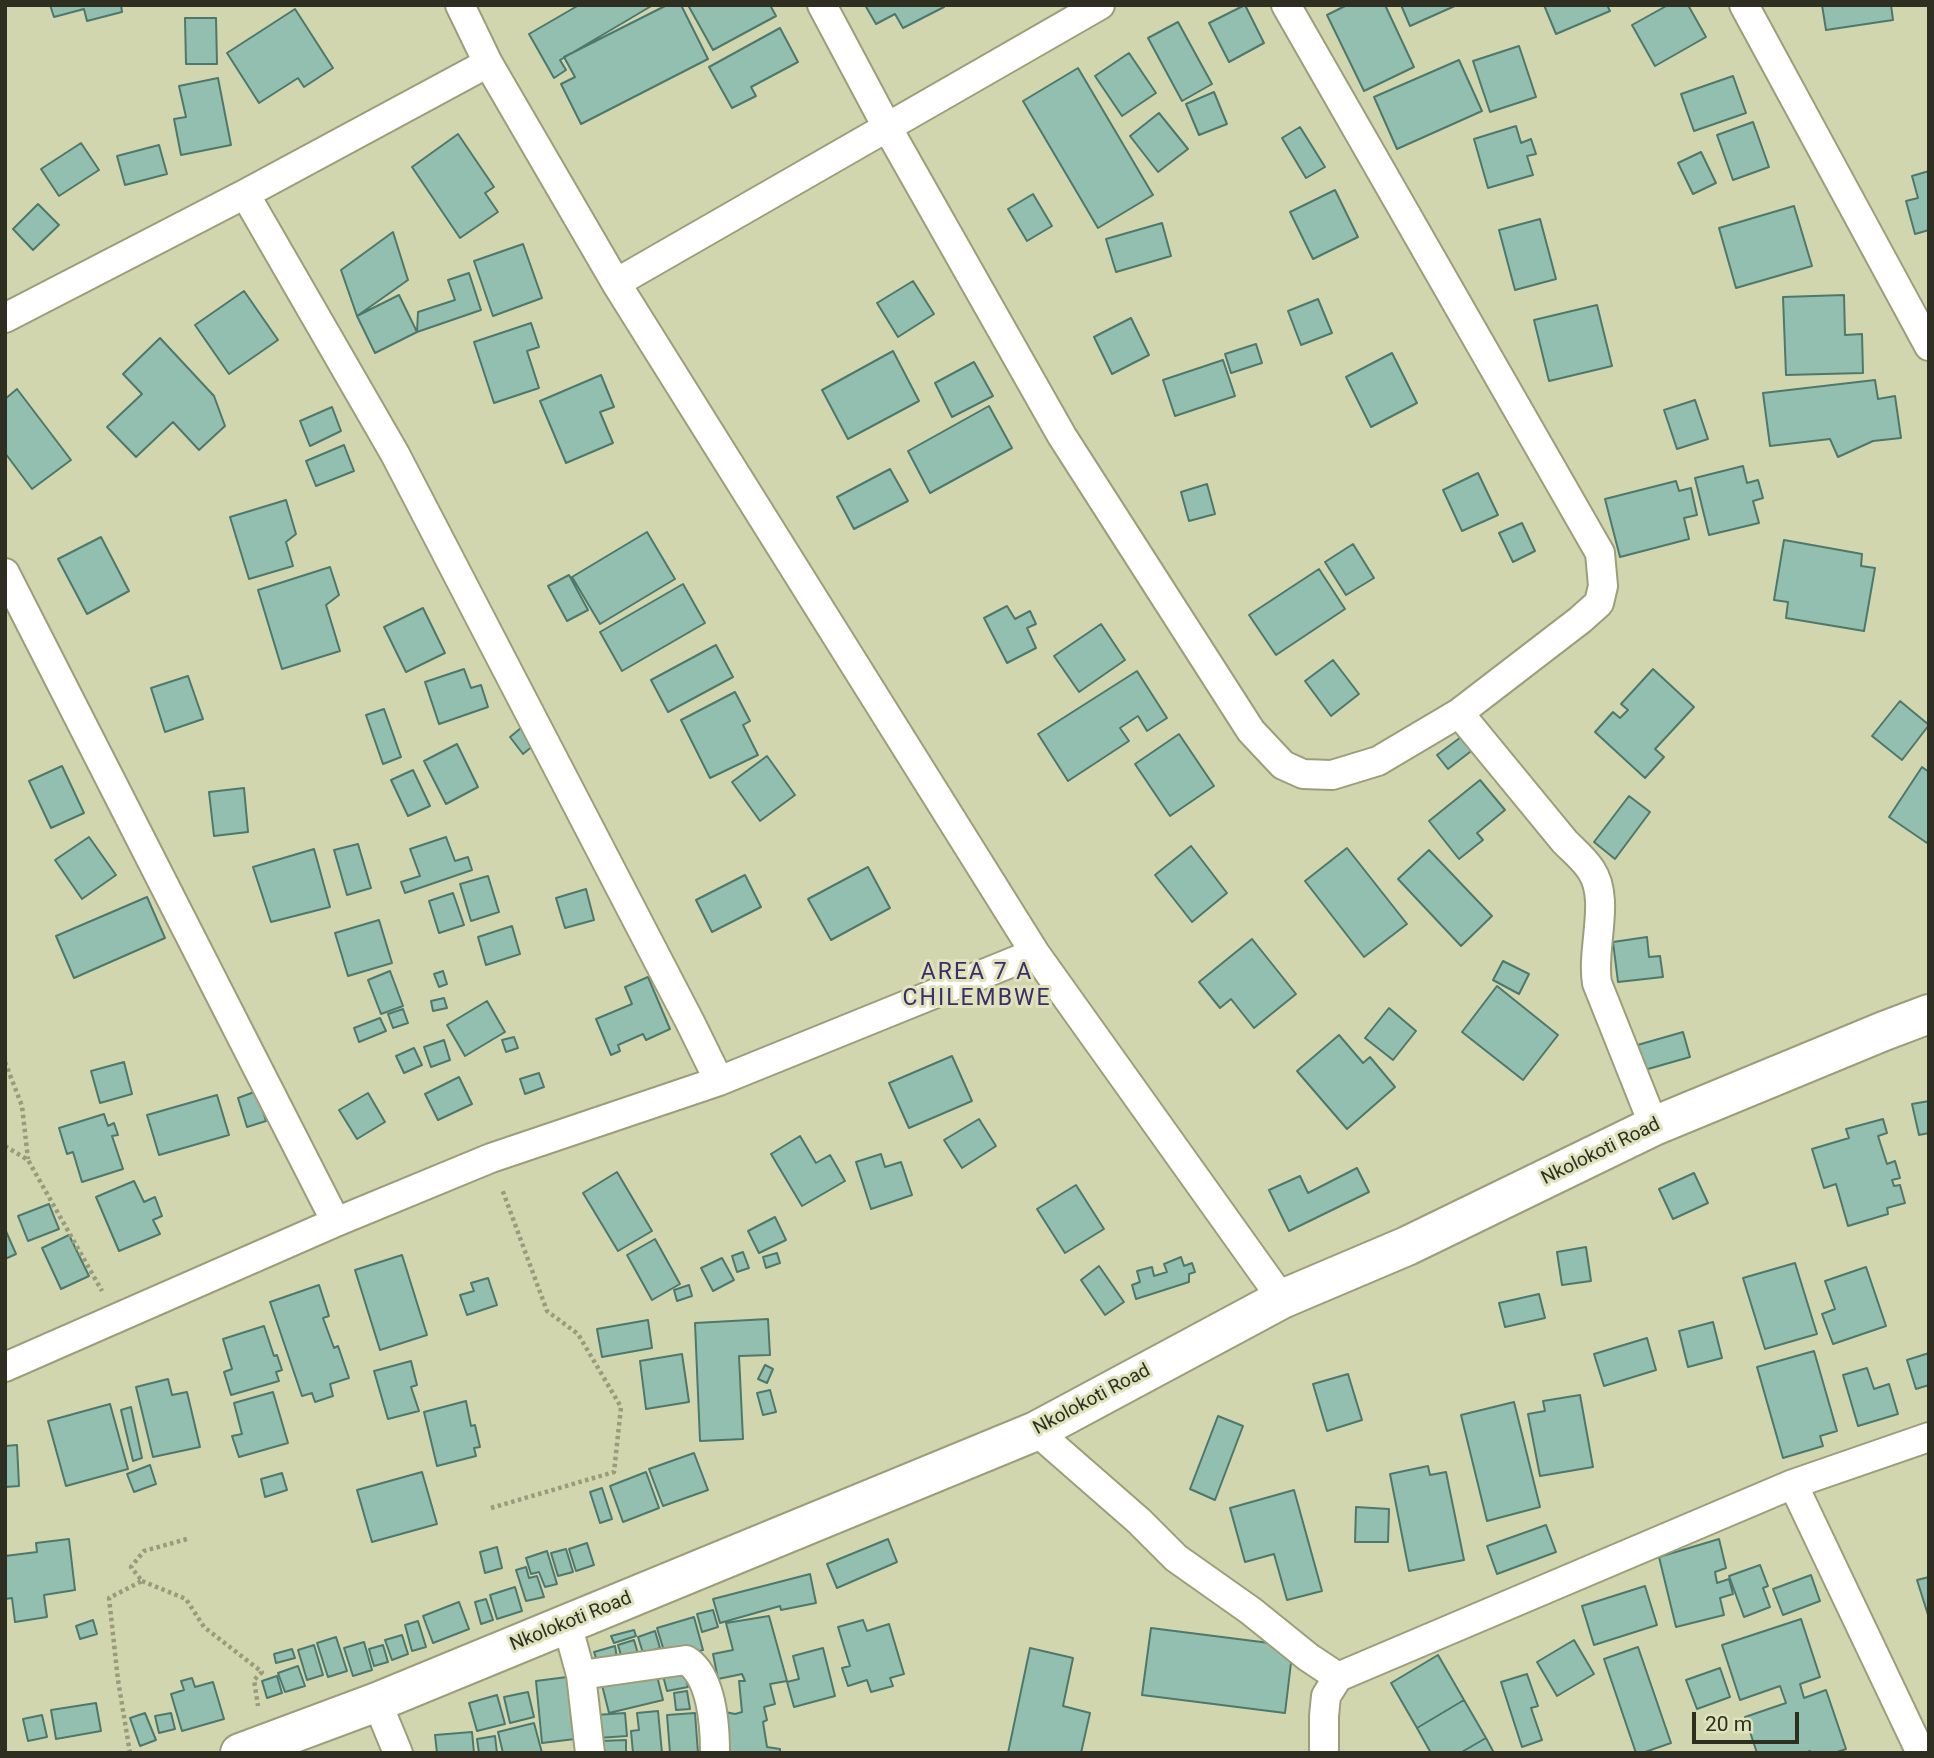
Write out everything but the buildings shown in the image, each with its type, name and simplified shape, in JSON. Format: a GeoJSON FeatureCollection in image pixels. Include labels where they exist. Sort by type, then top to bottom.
{"type":"FeatureCollection","features":[{"type":"Feature","properties":{"kind":"main road","name":"Nkolokoti Road"},"geometry":{"type":"LineString","coordinates":[[240,1753],[377,1702],[1036,1431],[1282,1299],[1407,1246],[1654,1126],[1929,1014]]}},
{"type":"Feature","properties":{"kind":"street"},"geometry":{"type":"LineString","coordinates":[[460,5],[488,63],[616,283],[1035,953],[1282,1299]]}},
{"type":"Feature","properties":{"kind":"street"},"geometry":{"type":"LineString","coordinates":[[822,5],[887,127],[1062,436],[1251,731],[1283,765],[1303,775],[1332,775],[1378,761],[1459,713],[1580,621],[1599,603],[1603,586],[1600,553],[1286,5]]}},
{"type":"Feature","properties":{"kind":"street"},"geometry":{"type":"LineString","coordinates":[[616,283],[1100,5]]}},
{"type":"Feature","properties":{"kind":"street"},"geometry":{"type":"LineString","coordinates":[[1744,5],[1929,346]]}},
{"type":"Feature","properties":{"kind":"street"},"geometry":{"type":"LineString","coordinates":[[5,318],[245,194],[488,63]]}},
{"type":"Feature","properties":{"kind":"street"},"geometry":{"type":"LineString","coordinates":[[245,194],[395,454],[719,1081]]}},
{"type":"Feature","properties":{"kind":"street"},"geometry":{"type":"LineString","coordinates":[[5,573],[336,1222]]}},
{"type":"Feature","properties":{"kind":"street"},"geometry":{"type":"LineString","coordinates":[[1459,713],[1592,872],[1599,887],[1600,908],[1595,971],[1597,982],[1654,1126]]}},
{"type":"Feature","properties":{"kind":"street"},"geometry":{"type":"LineString","coordinates":[[5,1367],[336,1222],[491,1158],[719,1081],[1035,953]]}},
{"type":"Feature","properties":{"kind":"street"},"geometry":{"type":"LineString","coordinates":[[1036,1431],[1139,1521],[1176,1558],[1338,1677]]}},
{"type":"Feature","properties":{"kind":"street"},"geometry":{"type":"LineString","coordinates":[[1324,1753],[1326,1696],[1338,1677],[1793,1484],[1929,1437]]}},
{"type":"Feature","properties":{"kind":"street"},"geometry":{"type":"LineString","coordinates":[[1793,1484],[1921,1753]]}},
{"type":"Feature","properties":{"kind":"street"},"geometry":{"type":"LineString","coordinates":[[568,1623],[581,1675],[590,1753]]}},
{"type":"Feature","properties":{"kind":"street"},"geometry":{"type":"LineString","coordinates":[[581,1675],[685,1660],[692,1664],[709,1698],[715,1731],[715,1753]]}},
{"type":"Feature","properties":{"kind":"street"},"geometry":{"type":"LineString","coordinates":[[377,1702],[398,1753]]}},
{"type":"Feature","properties":{"kind":"path"},"geometry":{"type":"LineString","coordinates":[[5,1062],[22,1106],[28,1160],[117,1318]]}},
{"type":"Feature","properties":{"kind":"path"},"geometry":{"type":"LineString","coordinates":[[5,1146],[28,1160]]}},
{"type":"Feature","properties":{"kind":"path"},"geometry":{"type":"LineString","coordinates":[[491,1158],[547,1311],[578,1334],[621,1408],[614,1472],[491,1508]]}},
{"type":"Feature","properties":{"kind":"path"},"geometry":{"type":"LineString","coordinates":[[187,1539],[144,1552],[131,1567],[142,1581],[186,1599],[204,1627],[262,1672],[254,1681],[259,1714],[282,1737]]}},
{"type":"Feature","properties":{"kind":"path"},"geometry":{"type":"LineString","coordinates":[[130,1753],[109,1598],[142,1581]]}},
{"type":"Feature","properties":{"kind":"district","name":"AREA 7 A CHILEMBWE"},"geometry":{"type":"Point","coordinates":[977,986]}}]}
